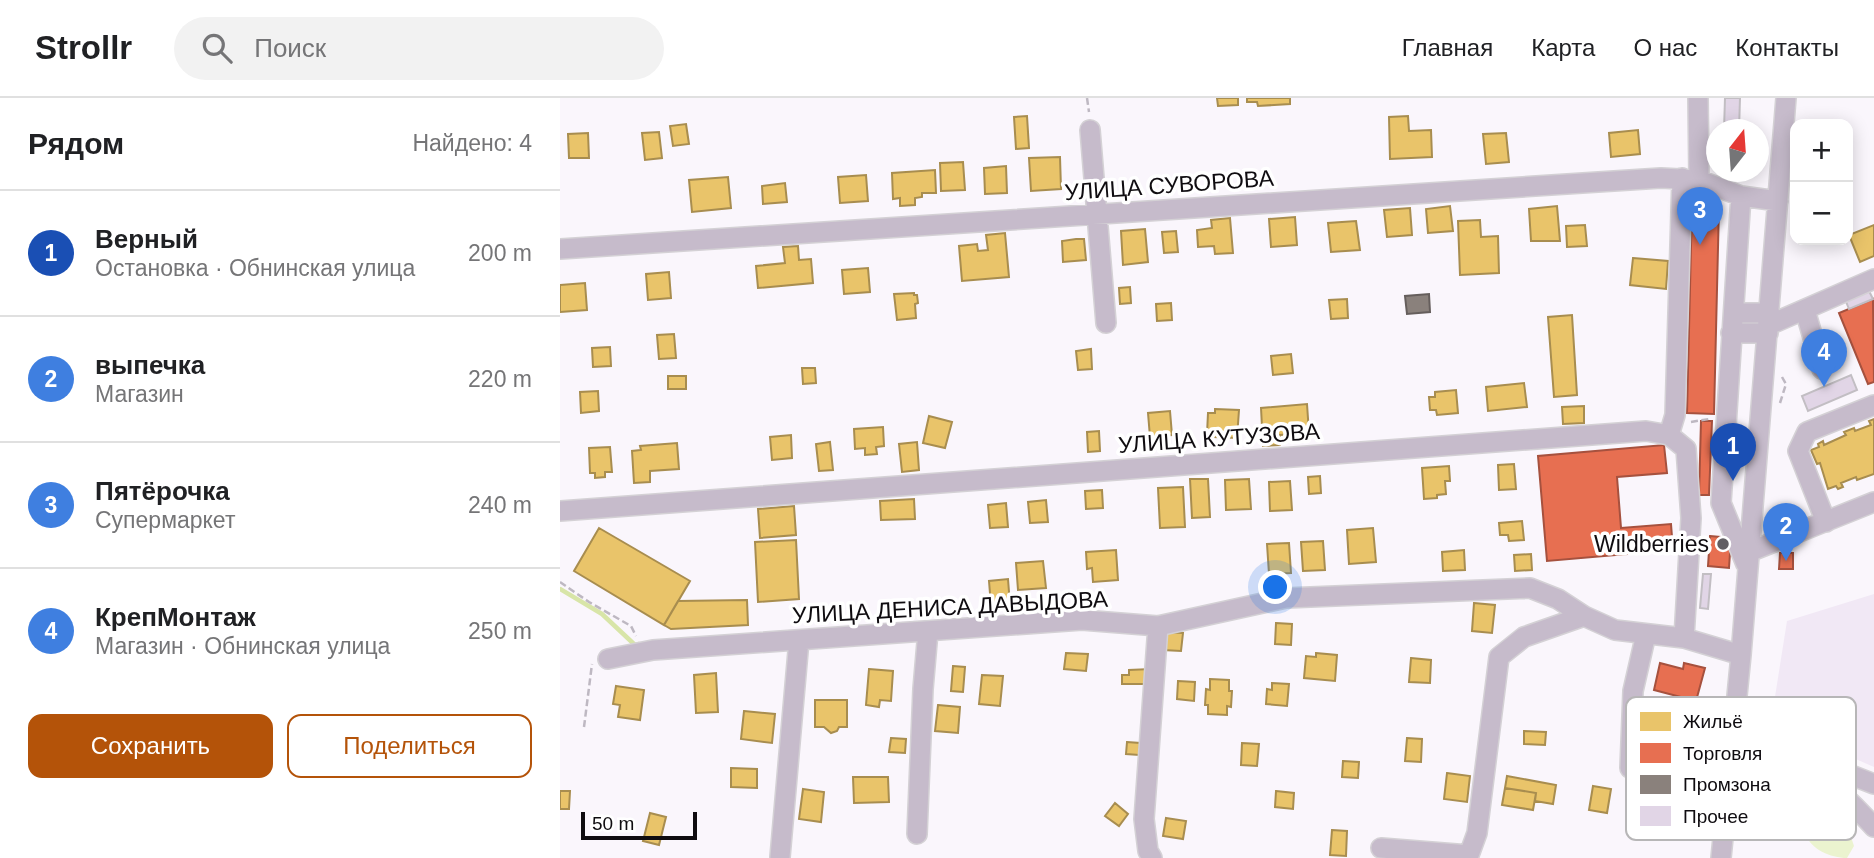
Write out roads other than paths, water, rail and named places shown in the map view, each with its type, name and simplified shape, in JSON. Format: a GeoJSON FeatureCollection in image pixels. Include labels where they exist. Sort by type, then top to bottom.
{"type":"FeatureCollection","features":[{"type":"Feature","properties":{"kind":"street"},"geometry":{"type":"LineString","coordinates":[[1684,638],[1691,518],[1686,449],[1669,435],[1675,415],[1698,98]]}},
{"type":"Feature","properties":{"kind":"street"},"geometry":{"type":"LineString","coordinates":[[1736,697],[1786,98]]}},
{"type":"Feature","properties":{"kind":"street"},"geometry":{"type":"LineString","coordinates":[[1090,130],[1106,323]]}},
{"type":"Feature","properties":{"kind":"street","name":"УЛИЦА СУВОРОВА"},"geometry":{"type":"LineString","coordinates":[[560,249],[1691,179],[1741,196],[1778,201]]}},
{"type":"Feature","properties":{"kind":"street"},"geometry":{"type":"LineString","coordinates":[[1741,196],[1721,503],[1748,560]]}},
{"type":"Feature","properties":{"kind":"street"},"geometry":{"type":"LineString","coordinates":[[1731,333],[1805,310],[1874,279]]}},
{"type":"Feature","properties":{"kind":"street"},"geometry":{"type":"LineString","coordinates":[[1805,310],[1822,369]]}},
{"type":"Feature","properties":{"kind":"street"},"geometry":{"type":"LineString","coordinates":[[1734,313],[1769,323]]}},
{"type":"Feature","properties":{"kind":"street"},"geometry":{"type":"LineString","coordinates":[[1826,522],[1798,451],[1807,432],[1874,405]]}},
{"type":"Feature","properties":{"kind":"street","name":"УЛИЦА КУТУЗОВА"},"geometry":{"type":"LineString","coordinates":[[560,511],[1646,431],[1669,435]]}},
{"type":"Feature","properties":{"kind":"street"},"geometry":{"type":"LineString","coordinates":[[1748,560],[1874,502]]}},
{"type":"Feature","properties":{"kind":"street","name":"УЛИЦА ДЕНИСА ДАВЫДОВА"},"geometry":{"type":"LineString","coordinates":[[608,659],[642,652],[1083,620],[1158,626],[1286,598],[1531,588],[1558,599],[1584,616],[1615,630],[1684,638],[1741,655]]}},
{"type":"Feature","properties":{"kind":"street"},"geometry":{"type":"LineString","coordinates":[[1381,848],[1468,855],[1477,833],[1499,657],[1524,638],[1584,616]]}},
{"type":"Feature","properties":{"kind":"street"},"geometry":{"type":"LineString","coordinates":[[1152,858],[1148,851],[1144,819],[1158,626]]}},
{"type":"Feature","properties":{"kind":"street"},"geometry":{"type":"LineString","coordinates":[[918,834],[923,689],[928,631]]}},
{"type":"Feature","properties":{"kind":"street"},"geometry":{"type":"LineString","coordinates":[[1633,697],[1646,634]]}},
{"type":"Feature","properties":{"kind":"street"},"geometry":{"type":"LineString","coordinates":[[780,857],[799,640]]}},
{"type":"Feature","properties":{"kind":"street"},"geometry":{"type":"LineString","coordinates":[[1856,777],[1874,784]]}},
{"type":"Feature","properties":{"kind":"street"},"geometry":{"type":"LineString","coordinates":[[1856,807],[1874,827]]}},
{"type":"Feature","properties":{"kind":"street"},"geometry":{"type":"LineString","coordinates":[[1721,858],[1723,840]]}},
{"type":"Feature","properties":{"kind":"waterway"},"geometry":{"type":"LineString","coordinates":[[560,589],[602,614],[635,645],[639,644]]}},
{"type":"Feature","properties":{"kind":"place","name":"Пятёрочка"},"geometry":{"type":"Point","coordinates":[1700,245]}},
{"type":"Feature","properties":{"kind":"place","name":"КрепМонтаж"},"geometry":{"type":"Point","coordinates":[1824,387]}},
{"type":"Feature","properties":{"kind":"place","name":"Верный"},"geometry":{"type":"Point","coordinates":[1733,481]}},
{"type":"Feature","properties":{"kind":"place","name":"Wildberries"},"geometry":{"type":"Point","coordinates":[1723,544]}},
{"type":"Feature","properties":{"kind":"place","name":"выпечка"},"geometry":{"type":"Point","coordinates":[1786,561]}}]}
